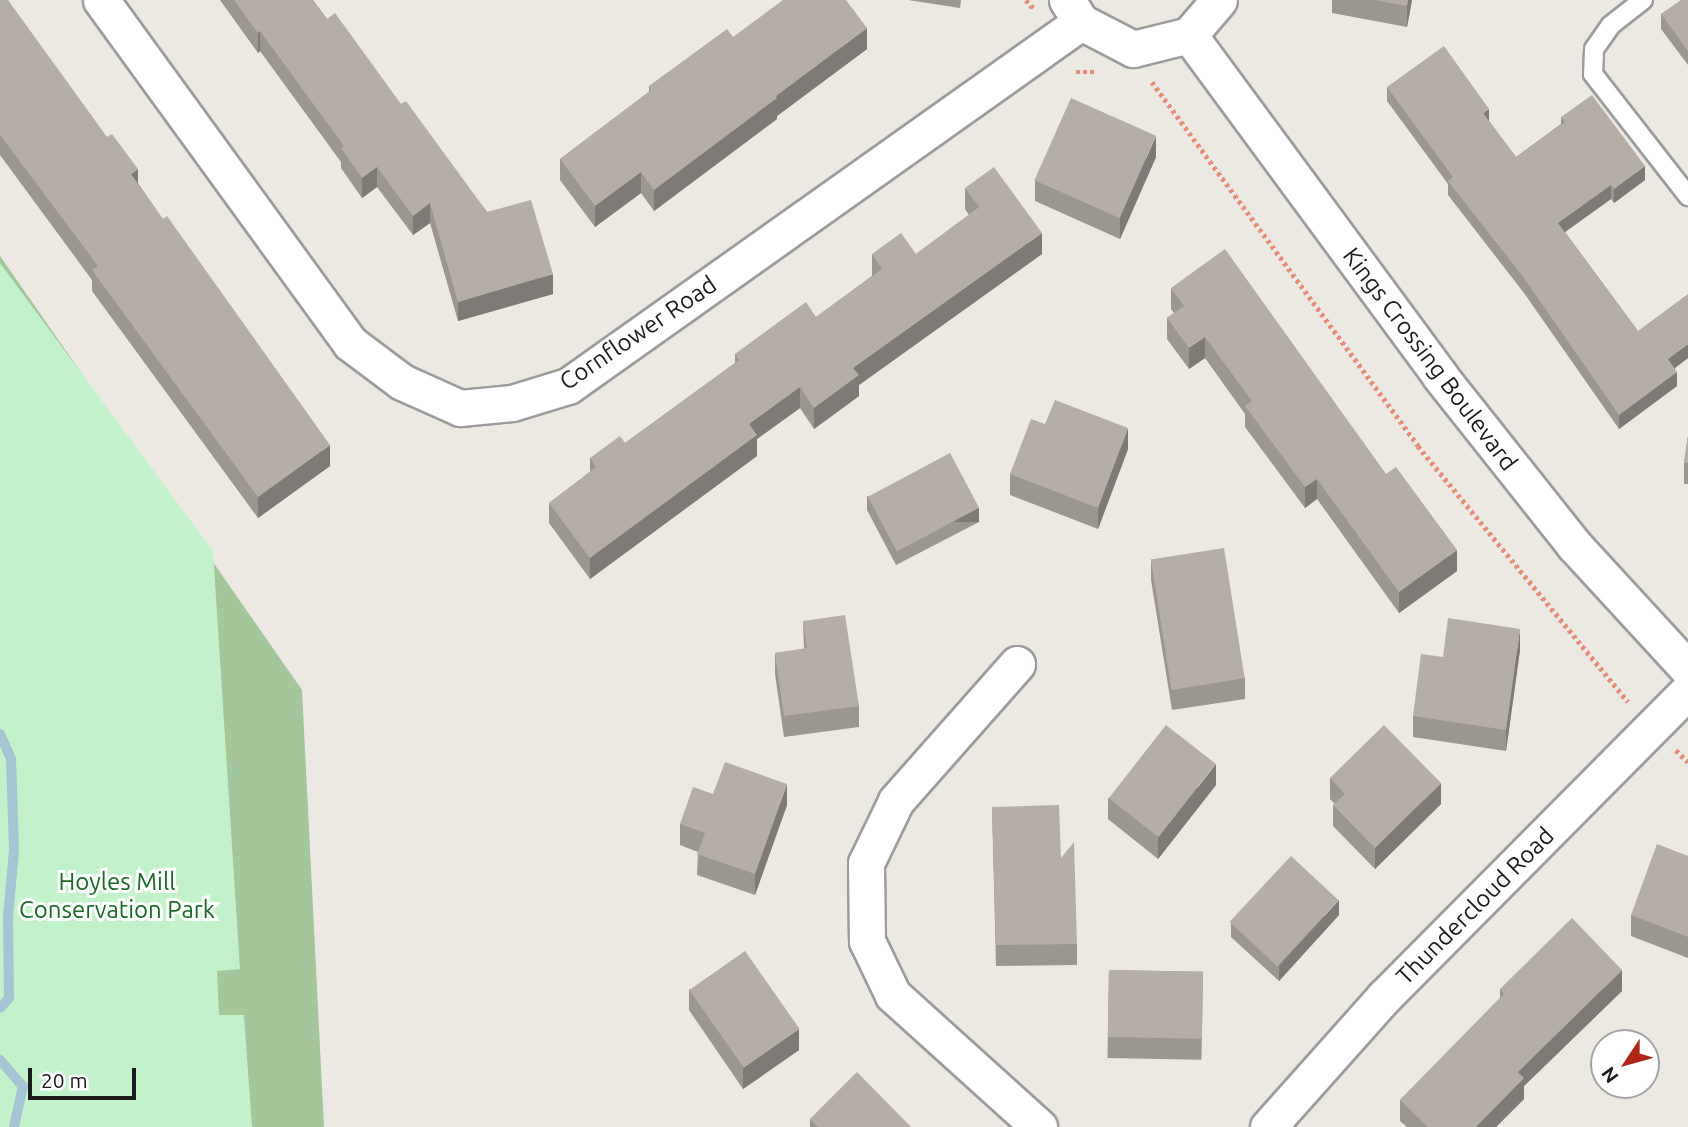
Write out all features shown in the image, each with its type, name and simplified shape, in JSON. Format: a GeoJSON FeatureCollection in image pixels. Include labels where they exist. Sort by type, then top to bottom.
{"type":"FeatureCollection","features":[{"type":"Feature","properties":{"kind":"street","name":"Cornflower Road"},"geometry":{"type":"LineString","coordinates":[[101,0],[351,343],[401,382],[460,408],[512,403],[568,386],[1069,20]]}},
{"type":"Feature","properties":{"kind":"street"},"geometry":{"type":"LineString","coordinates":[[1069,20],[1133,49],[1189,35],[1219,0]]}},
{"type":"Feature","properties":{"kind":"street","name":"Kings Crossing Boulevard"},"geometry":{"type":"LineString","coordinates":[[1189,35],[1448,387],[1574,545],[1688,669]]}},
{"type":"Feature","properties":{"kind":"street"},"geometry":{"type":"LineString","coordinates":[[1017,664],[896,801],[866,863],[867,941],[893,995],[1039,1127]]}},
{"type":"Feature","properties":{"kind":"street","name":"Thundercloud Road"},"geometry":{"type":"LineString","coordinates":[[1268,1127],[1384,997],[1688,691]]}},
{"type":"Feature","properties":{"kind":"lane"},"geometry":{"type":"LineString","coordinates":[[1643,0],[1611,25],[1594,49],[1594,74],[1688,196]]}},
{"type":"Feature","properties":{"kind":"path"},"geometry":{"type":"LineString","coordinates":[[1026,0],[1069,20],[1071,73],[1082,70],[1105,74]]}},
{"type":"Feature","properties":{"kind":"path"},"geometry":{"type":"LineString","coordinates":[[1141,80],[1152,82],[1418,446],[1492,539],[1613,687],[1688,762]]}},
{"type":"Feature","properties":{"kind":"green space","name":"Hoyles Mill Conservation Park"},"geometry":{"type":"Polygon","coordinates":[[[0,256],[302,690],[324,1127],[0,1127],[0,256]]]}},
{"type":"Feature","properties":{"kind":"green space","name":"Hoyles Mill Conservation Park"},"geometry":{"type":"Polygon","coordinates":[[[0,263],[213,551],[240,969],[217,971],[219,1015],[244,1015],[252,1127],[0,1127],[0,263]]]}},
{"type":"Feature","properties":{"kind":"building"},"geometry":{"type":"Polygon","coordinates":[[[0,0],[8,0],[107,137],[112,134],[138,169],[131,174],[163,219],[167,216],[330,445],[258,497],[92,270],[98,266],[0,135],[0,0]]]}},
{"type":"Feature","properties":{"kind":"building"},"geometry":{"type":"Polygon","coordinates":[[[234,0],[313,0],[327,19],[335,13],[401,104],[406,101],[487,212],[531,200],[553,274],[458,302],[430,203],[413,216],[377,167],[362,178],[341,148],[344,146],[260,31],[258,33],[234,0]]]}},
{"type":"Feature","properties":{"kind":"building"},"geometry":{"type":"Polygon","coordinates":[[[783,0],[846,0],[867,28],[654,190],[641,172],[595,206],[560,159],[651,90],[649,86],[727,29],[733,37],[783,0]]]}},
{"type":"Feature","properties":{"kind":"building"},"geometry":{"type":"Polygon","coordinates":[[[1375,0],[1408,0],[1407,6],[1375,0]]]}},
{"type":"Feature","properties":{"kind":"building"},"geometry":{"type":"Polygon","coordinates":[[[1681,0],[1688,0],[1688,51],[1661,14],[1681,0]]]}},
{"type":"Feature","properties":{"kind":"building"},"geometry":{"type":"Polygon","coordinates":[[[1444,46],[1489,109],[1483,113],[1516,157],[1565,122],[1561,117],[1592,95],[1645,166],[1614,189],[1611,185],[1558,223],[1638,331],[1688,294],[1688,344],[1668,359],[1677,372],[1619,415],[1524,278],[1448,181],[1453,177],[1387,87],[1444,46]]]}},
{"type":"Feature","properties":{"kind":"building"},"geometry":{"type":"Polygon","coordinates":[[[1071,98],[1156,136],[1119,218],[1034,180],[1071,98]]]}},
{"type":"Feature","properties":{"kind":"building"},"geometry":{"type":"Polygon","coordinates":[[[994,167],[1042,233],[853,368],[859,375],[814,408],[800,387],[749,424],[757,435],[590,558],[549,503],[596,467],[590,458],[620,436],[625,443],[739,360],[735,354],[806,302],[816,317],[882,269],[872,254],[901,233],[916,254],[979,207],[965,188],[994,167]]]}},
{"type":"Feature","properties":{"kind":"building"},"geometry":{"type":"Polygon","coordinates":[[[1225,249],[1386,474],[1396,467],[1457,550],[1399,592],[1317,479],[1305,487],[1245,406],[1252,401],[1205,337],[1189,348],[1167,318],[1184,306],[1171,288],[1225,249]]]}},
{"type":"Feature","properties":{"kind":"building"},"geometry":{"type":"Polygon","coordinates":[[[1055,400],[1128,428],[1098,508],[1010,474],[1031,419],[1045,424],[1055,400]]]}},
{"type":"Feature","properties":{"kind":"building"},"geometry":{"type":"Polygon","coordinates":[[[1688,436],[1688,463],[1684,463],[1688,436]]]}},
{"type":"Feature","properties":{"kind":"building"},"geometry":{"type":"Polygon","coordinates":[[[950,453],[979,508],[897,551],[868,497],[950,453]]]}},
{"type":"Feature","properties":{"kind":"building"},"geometry":{"type":"Polygon","coordinates":[[[1224,548],[1245,678],[1172,690],[1151,560],[1224,548]]]}},
{"type":"Feature","properties":{"kind":"building"},"geometry":{"type":"Polygon","coordinates":[[[845,615],[859,706],[784,716],[775,653],[807,648],[803,621],[845,615]]]}},
{"type":"Feature","properties":{"kind":"building"},"geometry":{"type":"Polygon","coordinates":[[[1448,618],[1520,629],[1506,730],[1413,716],[1421,654],[1443,657],[1448,618]]]}},
{"type":"Feature","properties":{"kind":"building"},"geometry":{"type":"Polygon","coordinates":[[[1166,725],[1216,764],[1158,837],[1109,798],[1166,725]]]}},
{"type":"Feature","properties":{"kind":"building"},"geometry":{"type":"Polygon","coordinates":[[[1384,725],[1441,783],[1375,848],[1333,805],[1345,794],[1330,778],[1384,725]]]}},
{"type":"Feature","properties":{"kind":"building"},"geometry":{"type":"Polygon","coordinates":[[[725,762],[787,784],[755,874],[697,854],[705,833],[680,824],[693,787],[713,794],[725,762]]]}},
{"type":"Feature","properties":{"kind":"building"},"geometry":{"type":"Polygon","coordinates":[[[1059,805],[1061,858],[1074,842],[1077,944],[996,945],[992,807],[1059,805]]]}},
{"type":"Feature","properties":{"kind":"building"},"geometry":{"type":"Polygon","coordinates":[[[1657,844],[1688,856],[1688,937],[1631,915],[1657,844]]]}},
{"type":"Feature","properties":{"kind":"building"},"geometry":{"type":"Polygon","coordinates":[[[1291,856],[1339,900],[1277,966],[1230,922],[1291,856]]]}},
{"type":"Feature","properties":{"kind":"building"},"geometry":{"type":"Polygon","coordinates":[[[1572,918],[1622,970],[1518,1072],[1524,1078],[1476,1127],[1428,1127],[1400,1100],[1504,994],[1500,989],[1572,918]]]}},
{"type":"Feature","properties":{"kind":"building"},"geometry":{"type":"Polygon","coordinates":[[[745,951],[799,1029],[744,1068],[689,990],[745,951]]]}},
{"type":"Feature","properties":{"kind":"building"},"geometry":{"type":"Polygon","coordinates":[[[1109,970],[1203,972],[1202,1039],[1108,1037],[1109,970]]]}},
{"type":"Feature","properties":{"kind":"building"},"geometry":{"type":"Polygon","coordinates":[[[857,1072],[911,1127],[818,1127],[810,1119],[857,1072]]]}},
{"type":"Feature","properties":{"kind":"waterway"},"geometry":{"type":"LineString","coordinates":[[0,734],[11,759],[14,850],[8,917],[9,998],[0,1008]]}},
{"type":"Feature","properties":{"kind":"waterway"},"geometry":{"type":"LineString","coordinates":[[0,1060],[23,1086],[14,1127]]}}]}
